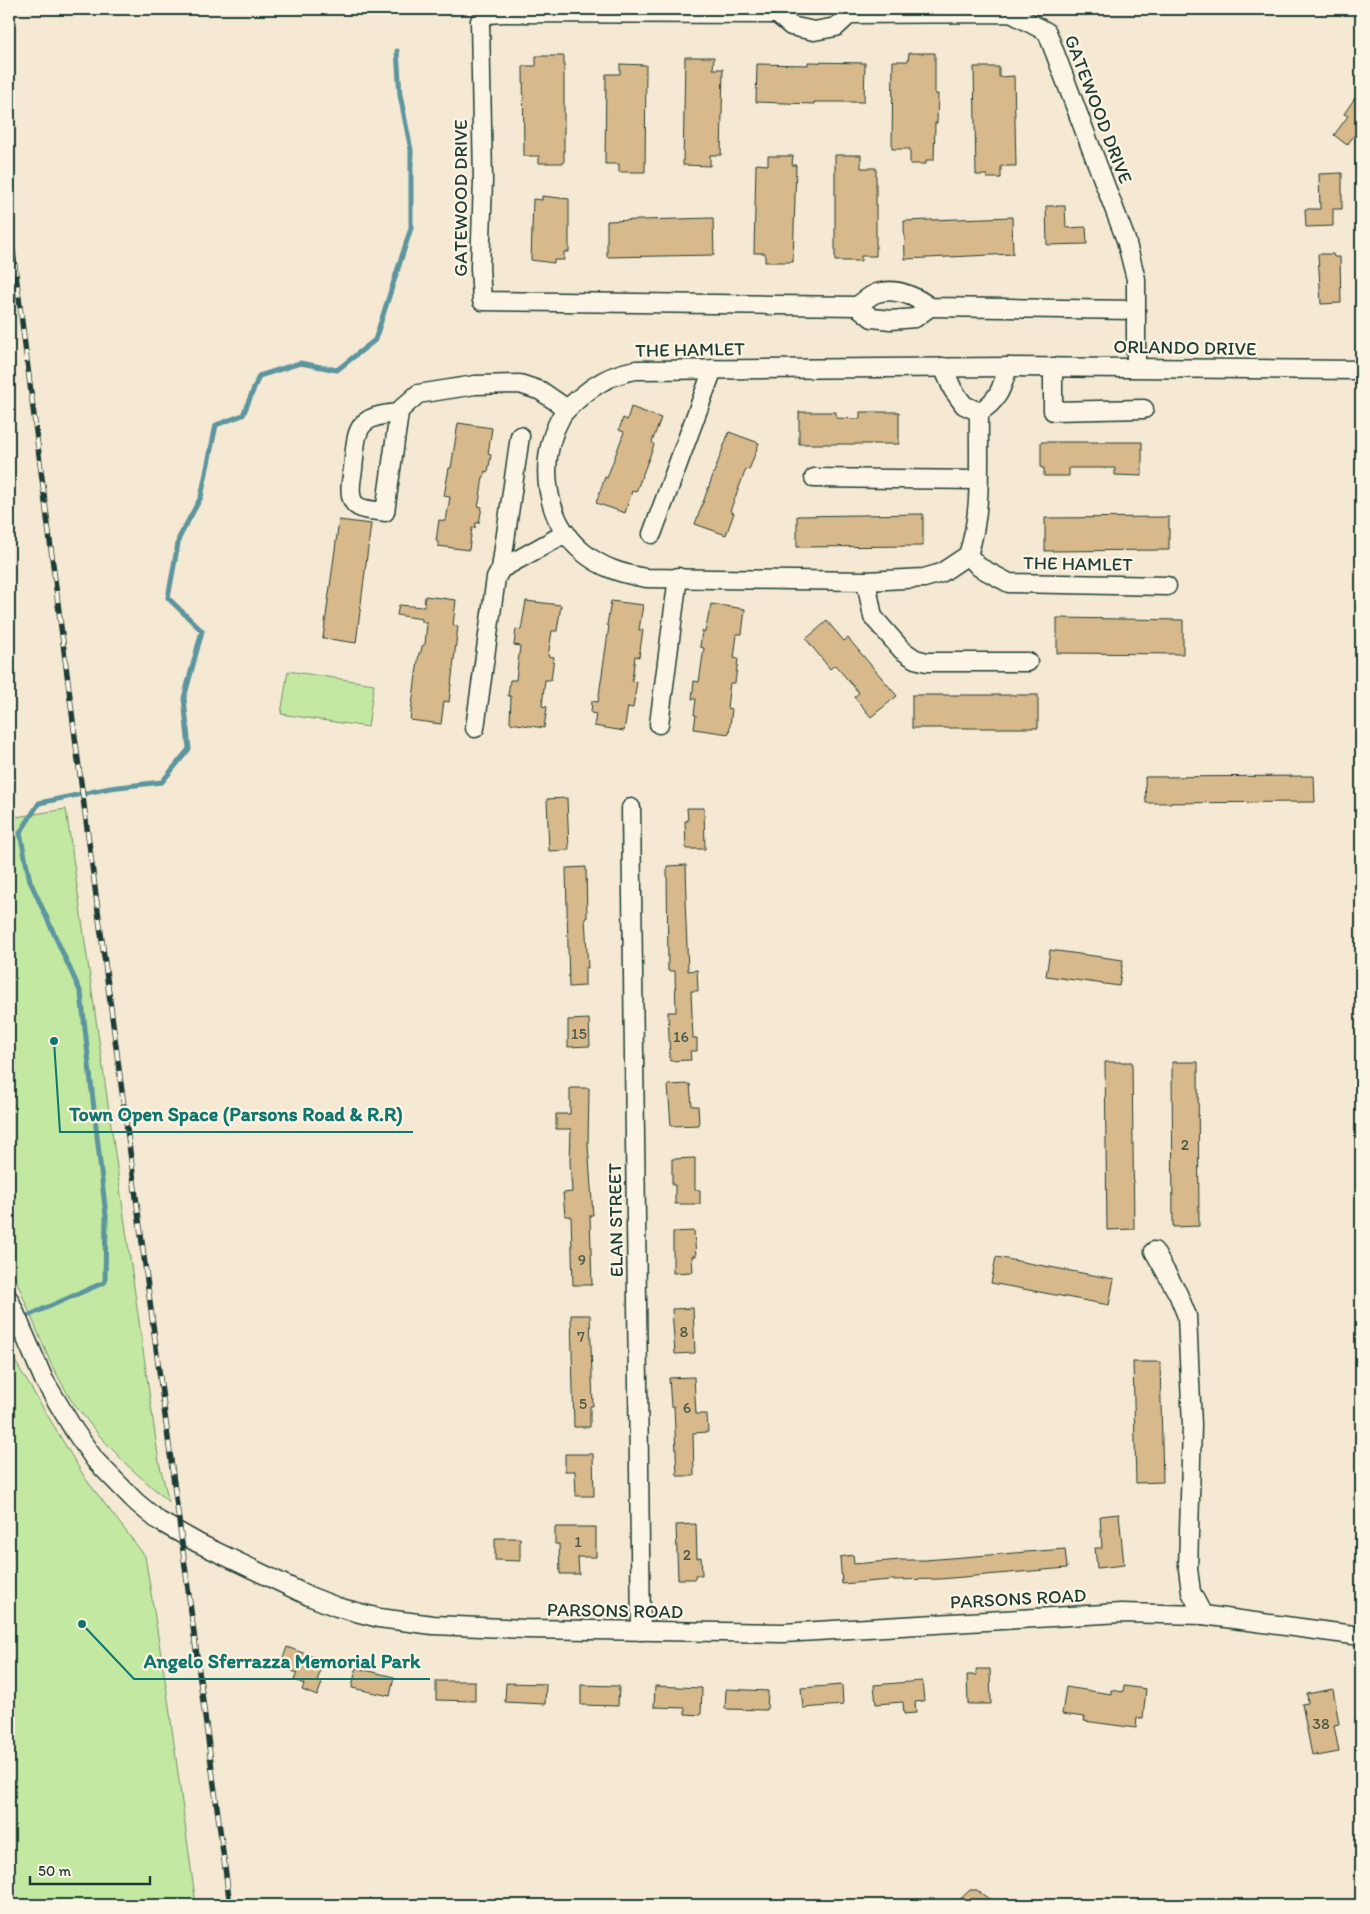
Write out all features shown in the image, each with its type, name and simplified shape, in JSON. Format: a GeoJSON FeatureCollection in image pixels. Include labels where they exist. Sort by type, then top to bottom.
{"type":"FeatureCollection","features":[{"type":"Feature","properties":{"kind":"street","name":"GATEWOOD DRIVE"},"geometry":{"type":"LineString","coordinates":[[857,306],[482,300],[480,268],[483,181],[480,20],[488,14],[503,13],[781,12],[791,26],[814,31],[836,27],[845,11],[1011,13],[1047,32],[1126,240],[1136,279],[1136,368]]}},
{"type":"Feature","properties":{"kind":"street"},"geometry":{"type":"LineString","coordinates":[[930,306],[914,318],[891,320],[872,318],[857,306],[877,293],[894,291],[914,295],[930,306],[1136,310]]}},
{"type":"Feature","properties":{"kind":"street"},"geometry":{"type":"LineString","coordinates":[[943,367],[964,405],[978,412]]}},
{"type":"Feature","properties":{"kind":"street"},"geometry":{"type":"LineString","coordinates":[[978,412],[991,405],[1003,387],[1008,367]]}},
{"type":"Feature","properties":{"kind":"street","name":"ORLANDO DRIVE"},"geometry":{"type":"LineString","coordinates":[[1008,367],[1361,370]]}},
{"type":"Feature","properties":{"kind":"street","name":"THE HAMLET"},"geometry":{"type":"LineString","coordinates":[[1008,367],[713,369],[636,370],[622,372],[590,388],[561,417],[553,437],[548,462],[549,496],[555,514],[566,533],[583,552],[611,569],[646,578],[866,580],[924,578],[941,573],[968,555],[979,567],[1010,583],[1167,586]]}},
{"type":"Feature","properties":{"kind":"street"},"geometry":{"type":"LineString","coordinates":[[1053,367],[1053,410],[1144,409]]}},
{"type":"Feature","properties":{"kind":"street"},"geometry":{"type":"LineString","coordinates":[[652,534],[713,369]]}},
{"type":"Feature","properties":{"kind":"street"},"geometry":{"type":"LineString","coordinates":[[399,413],[382,414],[366,420],[356,433],[351,487],[352,501],[360,508],[385,512],[399,413],[401,408],[418,394],[474,385],[520,384],[541,391],[567,410]]}},
{"type":"Feature","properties":{"kind":"street"},"geometry":{"type":"LineString","coordinates":[[968,555],[974,537],[978,506],[978,412]]}},
{"type":"Feature","properties":{"kind":"street"},"geometry":{"type":"LineString","coordinates":[[475,728],[496,578],[501,569],[520,436]]}},
{"type":"Feature","properties":{"kind":"street"},"geometry":{"type":"LineString","coordinates":[[814,478],[977,480]]}},
{"type":"Feature","properties":{"kind":"street"},"geometry":{"type":"LineString","coordinates":[[501,569],[566,533]]}},
{"type":"Feature","properties":{"kind":"street"},"geometry":{"type":"LineString","coordinates":[[659,724],[678,577]]}},
{"type":"Feature","properties":{"kind":"street"},"geometry":{"type":"LineString","coordinates":[[866,580],[873,616],[902,650],[915,659],[927,662],[1028,662]]}},
{"type":"Feature","properties":{"kind":"street","name":"ELAN STREET"},"geometry":{"type":"LineString","coordinates":[[631,808],[641,1632]]}},
{"type":"Feature","properties":{"kind":"street"},"geometry":{"type":"LineString","coordinates":[[1154,1252],[1178,1294],[1187,1316],[1192,1425],[1188,1569],[1191,1592],[1203,1615]]}},
{"type":"Feature","properties":{"kind":"street","name":"PARSONS ROAD"},"geometry":{"type":"LineString","coordinates":[[11,1304],[44,1380],[84,1446],[136,1502],[160,1521],[237,1563],[309,1596],[338,1607],[379,1618],[403,1622],[487,1628],[783,1633],[1121,1612],[1203,1615],[1361,1636]]}},
{"type":"Feature","properties":{"kind":"green space"},"geometry":{"type":"Polygon","coordinates":[[[288,671],[374,684],[368,727],[281,714],[288,671]]]}},
{"type":"Feature","properties":{"kind":"green space"},"geometry":{"type":"Polygon","coordinates":[[[66,809],[159,1462],[169,1502],[127,1465],[98,1434],[71,1400],[51,1364],[9,1263],[9,818],[66,809]]]}},
{"type":"Feature","properties":{"kind":"green space"},"geometry":{"type":"Polygon","coordinates":[[[9,1351],[85,1478],[145,1556],[167,1692],[196,1905],[9,1905],[9,1351]]]}},
{"type":"Feature","properties":{"kind":"building"},"geometry":{"type":"Polygon","coordinates":[[[909,53],[935,53],[935,94],[938,94],[934,160],[926,160],[926,164],[910,164],[910,149],[892,149],[893,61],[908,61],[909,53]]]}},
{"type":"Feature","properties":{"kind":"building"},"geometry":{"type":"Polygon","coordinates":[[[536,56],[564,56],[564,163],[539,163],[539,156],[524,156],[523,66],[536,66],[536,56]]]}},
{"type":"Feature","properties":{"kind":"building"},"geometry":{"type":"Polygon","coordinates":[[[685,57],[714,57],[713,69],[723,69],[721,155],[710,155],[710,166],[683,165],[685,57]]]}},
{"type":"Feature","properties":{"kind":"building"},"geometry":{"type":"Polygon","coordinates":[[[808,62],[865,63],[864,102],[814,102],[814,104],[756,102],[757,64],[808,65],[808,62]]]}},
{"type":"Feature","properties":{"kind":"building"},"geometry":{"type":"Polygon","coordinates":[[[620,64],[646,65],[645,172],[619,172],[619,164],[605,164],[606,74],[620,74],[620,64]]]}},
{"type":"Feature","properties":{"kind":"building"},"geometry":{"type":"Polygon","coordinates":[[[974,67],[999,67],[999,77],[1014,76],[1016,166],[1001,166],[1001,178],[987,178],[987,175],[976,175],[974,67]]]}},
{"type":"Feature","properties":{"kind":"building"},"geometry":{"type":"Polygon","coordinates":[[[1361,89],[1361,126],[1347,145],[1334,135],[1348,116],[1344,114],[1361,89]]]}},
{"type":"Feature","properties":{"kind":"building"},"geometry":{"type":"Polygon","coordinates":[[[835,155],[861,155],[861,168],[876,168],[876,256],[861,256],[861,261],[835,261],[835,155]]]}},
{"type":"Feature","properties":{"kind":"building"},"geometry":{"type":"Polygon","coordinates":[[[768,156],[793,156],[792,165],[796,165],[793,262],[765,262],[765,253],[754,253],[756,164],[768,165],[768,156]]]}},
{"type":"Feature","properties":{"kind":"building"},"geometry":{"type":"Polygon","coordinates":[[[1342,173],[1342,209],[1333,209],[1333,226],[1306,227],[1305,209],[1320,209],[1319,174],[1342,173]]]}},
{"type":"Feature","properties":{"kind":"building"},"geometry":{"type":"Polygon","coordinates":[[[542,196],[569,199],[569,252],[564,252],[564,260],[554,260],[554,263],[531,260],[533,199],[542,200],[542,196]]]}},
{"type":"Feature","properties":{"kind":"building"},"geometry":{"type":"Polygon","coordinates":[[[1046,206],[1065,206],[1066,228],[1086,227],[1087,244],[1047,245],[1046,206]]]}},
{"type":"Feature","properties":{"kind":"building"},"geometry":{"type":"Polygon","coordinates":[[[1012,217],[1013,254],[905,259],[904,221],[1012,217]]]}},
{"type":"Feature","properties":{"kind":"building"},"geometry":{"type":"Polygon","coordinates":[[[713,218],[714,255],[607,257],[607,221],[713,218]]]}},
{"type":"Feature","properties":{"kind":"building"},"geometry":{"type":"Polygon","coordinates":[[[1318,254],[1333,254],[1334,257],[1340,257],[1341,303],[1321,304],[1318,254]]]}},
{"type":"Feature","properties":{"kind":"building"},"geometry":{"type":"Polygon","coordinates":[[[631,407],[661,418],[652,442],[654,445],[636,492],[632,491],[625,513],[596,503],[624,432],[619,430],[623,418],[627,420],[631,407]]]}},
{"type":"Feature","properties":{"kind":"building"},"geometry":{"type":"Polygon","coordinates":[[[799,412],[836,412],[836,418],[860,419],[860,412],[899,412],[899,444],[799,444],[799,412]]]}},
{"type":"Feature","properties":{"kind":"building"},"geometry":{"type":"Polygon","coordinates":[[[458,423],[492,428],[488,454],[491,455],[488,472],[485,471],[483,477],[478,506],[482,507],[479,523],[476,523],[475,528],[472,528],[469,550],[438,546],[436,541],[439,520],[446,521],[450,497],[444,496],[449,468],[451,468],[458,423]]]}},
{"type":"Feature","properties":{"kind":"building"},"geometry":{"type":"Polygon","coordinates":[[[729,432],[759,443],[749,470],[746,469],[730,511],[734,513],[726,535],[695,524],[729,432]]]}},
{"type":"Feature","properties":{"kind":"building"},"geometry":{"type":"Polygon","coordinates":[[[1041,442],[1142,442],[1142,476],[1115,475],[1115,468],[1069,468],[1069,476],[1044,476],[1044,468],[1041,468],[1041,442]]]}},
{"type":"Feature","properties":{"kind":"building"},"geometry":{"type":"Polygon","coordinates":[[[923,514],[923,546],[797,547],[797,516],[923,514]]]}},
{"type":"Feature","properties":{"kind":"building"},"geometry":{"type":"Polygon","coordinates":[[[1169,517],[1169,550],[1045,551],[1045,518],[1169,517]]]}},
{"type":"Feature","properties":{"kind":"building"},"geometry":{"type":"Polygon","coordinates":[[[339,520],[371,524],[356,643],[323,638],[339,520]]]}},
{"type":"Feature","properties":{"kind":"building"},"geometry":{"type":"Polygon","coordinates":[[[425,596],[456,600],[453,625],[458,626],[449,702],[444,701],[441,724],[410,720],[419,653],[425,644],[427,623],[422,622],[422,619],[397,615],[399,605],[424,607],[425,596]]]}},
{"type":"Feature","properties":{"kind":"building"},"geometry":{"type":"Polygon","coordinates":[[[526,601],[561,605],[557,631],[552,631],[548,656],[554,657],[551,680],[545,680],[542,706],[547,707],[544,728],[510,723],[511,696],[508,696],[510,680],[516,680],[520,646],[514,645],[516,629],[521,630],[526,601]]]}},
{"type":"Feature","properties":{"kind":"building"},"geometry":{"type":"Polygon","coordinates":[[[611,601],[643,605],[639,630],[643,630],[639,657],[635,656],[632,681],[637,682],[633,708],[628,707],[624,731],[594,726],[596,714],[591,713],[592,701],[598,702],[611,601]]]}},
{"type":"Feature","properties":{"kind":"building"},"geometry":{"type":"Polygon","coordinates":[[[711,604],[745,609],[742,634],[737,634],[734,658],[738,659],[735,683],[730,683],[727,708],[732,709],[729,734],[694,729],[696,699],[692,699],[694,681],[699,682],[704,648],[700,647],[702,631],[705,632],[711,604]]]}},
{"type":"Feature","properties":{"kind":"building"},"geometry":{"type":"Polygon","coordinates":[[[1057,618],[1183,620],[1183,654],[1057,653],[1057,618]]]}},
{"type":"Feature","properties":{"kind":"building"},"geometry":{"type":"Polygon","coordinates":[[[827,621],[844,641],[848,638],[897,696],[871,717],[854,697],[859,693],[835,665],[830,669],[806,639],[827,621]]]}},
{"type":"Feature","properties":{"kind":"building"},"geometry":{"type":"Polygon","coordinates":[[[912,695],[1038,695],[1038,728],[912,728],[912,695]]]}},
{"type":"Feature","properties":{"kind":"building"},"geometry":{"type":"Polygon","coordinates":[[[1314,776],[1315,802],[1146,803],[1145,777],[1314,776]]]}},
{"type":"Feature","properties":{"kind":"building"},"geometry":{"type":"Polygon","coordinates":[[[567,798],[569,850],[549,851],[547,799],[567,798]]]}},
{"type":"Feature","properties":{"kind":"building"},"geometry":{"type":"Polygon","coordinates":[[[687,808],[704,808],[705,849],[686,849],[685,821],[688,821],[687,808]]]}},
{"type":"Feature","properties":{"kind":"building"},"geometry":{"type":"Polygon","coordinates":[[[686,865],[687,899],[685,899],[688,971],[697,970],[698,991],[691,991],[693,1038],[697,1038],[697,1051],[690,1051],[691,1060],[670,1061],[668,1012],[676,1012],[675,971],[668,971],[667,866],[686,865]]]}},
{"type":"Feature","properties":{"kind":"building"},"geometry":{"type":"Polygon","coordinates":[[[586,867],[587,918],[585,918],[588,968],[585,968],[585,986],[569,987],[566,868],[586,867]]]}},
{"type":"Feature","properties":{"kind":"building"},"geometry":{"type":"Polygon","coordinates":[[[1050,950],[1123,960],[1119,986],[1046,976],[1050,950]]]}},
{"type":"Feature","properties":{"kind":"building"},"geometry":{"type":"Polygon","coordinates":[[[589,1019],[590,1046],[568,1047],[568,1020],[589,1019]]]}},
{"type":"Feature","properties":{"kind":"building"},"geometry":{"type":"Polygon","coordinates":[[[1105,1062],[1132,1062],[1134,1229],[1107,1230],[1105,1062]]]}},
{"type":"Feature","properties":{"kind":"building"},"geometry":{"type":"Polygon","coordinates":[[[1172,1062],[1198,1062],[1199,1226],[1173,1227],[1172,1062]]]}},
{"type":"Feature","properties":{"kind":"building"},"geometry":{"type":"Polygon","coordinates":[[[690,1084],[692,1106],[698,1106],[699,1125],[671,1126],[668,1085],[690,1084]]]}},
{"type":"Feature","properties":{"kind":"building"},"geometry":{"type":"Polygon","coordinates":[[[570,1088],[589,1088],[588,1145],[593,1215],[590,1215],[592,1285],[573,1285],[571,1216],[565,1216],[563,1193],[572,1192],[570,1162],[571,1129],[556,1129],[556,1114],[570,1114],[570,1088]]]}},
{"type":"Feature","properties":{"kind":"building"},"geometry":{"type":"Polygon","coordinates":[[[695,1158],[695,1190],[700,1190],[700,1204],[675,1204],[675,1185],[672,1185],[672,1159],[695,1158]]]}},
{"type":"Feature","properties":{"kind":"building"},"geometry":{"type":"Polygon","coordinates":[[[694,1231],[696,1256],[692,1256],[693,1272],[673,1273],[673,1232],[694,1231]]]}},
{"type":"Feature","properties":{"kind":"building"},"geometry":{"type":"Polygon","coordinates":[[[996,1257],[1114,1279],[1109,1305],[991,1283],[996,1257]]]}},
{"type":"Feature","properties":{"kind":"building"},"geometry":{"type":"Polygon","coordinates":[[[693,1308],[695,1353],[675,1354],[672,1309],[693,1308]]]}},
{"type":"Feature","properties":{"kind":"building"},"geometry":{"type":"Polygon","coordinates":[[[571,1315],[590,1315],[593,1406],[590,1406],[590,1427],[574,1427],[571,1315]]]}},
{"type":"Feature","properties":{"kind":"building"},"geometry":{"type":"Polygon","coordinates":[[[1133,1362],[1160,1362],[1163,1482],[1136,1483],[1133,1362]]]}},
{"type":"Feature","properties":{"kind":"building"},"geometry":{"type":"Polygon","coordinates":[[[694,1377],[696,1414],[707,1414],[708,1432],[693,1433],[694,1476],[677,1476],[674,1406],[671,1406],[669,1378],[694,1377]]]}},
{"type":"Feature","properties":{"kind":"building"},"geometry":{"type":"Polygon","coordinates":[[[565,1454],[593,1454],[594,1496],[576,1496],[575,1471],[565,1471],[565,1454]]]}},
{"type":"Feature","properties":{"kind":"building"},"geometry":{"type":"Polygon","coordinates":[[[1119,1514],[1124,1565],[1097,1568],[1095,1548],[1102,1548],[1100,1516],[1119,1514]]]}},
{"type":"Feature","properties":{"kind":"building"},"geometry":{"type":"Polygon","coordinates":[[[696,1524],[697,1558],[701,1557],[702,1575],[695,1575],[695,1579],[678,1579],[676,1525],[696,1524]]]}},
{"type":"Feature","properties":{"kind":"building"},"geometry":{"type":"Polygon","coordinates":[[[555,1527],[596,1527],[596,1557],[578,1557],[579,1574],[560,1574],[559,1544],[555,1544],[555,1527]]]}},
{"type":"Feature","properties":{"kind":"building"},"geometry":{"type":"Polygon","coordinates":[[[495,1538],[520,1538],[520,1561],[495,1560],[495,1538]]]}},
{"type":"Feature","properties":{"kind":"building"},"geometry":{"type":"Polygon","coordinates":[[[1065,1549],[1067,1568],[940,1579],[890,1580],[842,1584],[840,1557],[853,1555],[854,1564],[1065,1549]]]}},
{"type":"Feature","properties":{"kind":"building"},"geometry":{"type":"Polygon","coordinates":[[[287,1647],[324,1661],[317,1681],[322,1683],[317,1696],[302,1690],[304,1684],[294,1680],[297,1673],[280,1666],[287,1647]]]}},
{"type":"Feature","properties":{"kind":"building"},"geometry":{"type":"Polygon","coordinates":[[[356,1668],[394,1677],[390,1696],[352,1688],[356,1668]]]}},
{"type":"Feature","properties":{"kind":"building"},"geometry":{"type":"Polygon","coordinates":[[[976,1669],[990,1669],[991,1704],[968,1704],[967,1675],[977,1675],[976,1669]]]}},
{"type":"Feature","properties":{"kind":"building"},"geometry":{"type":"Polygon","coordinates":[[[436,1681],[475,1681],[475,1701],[436,1700],[436,1681]]]}},
{"type":"Feature","properties":{"kind":"building"},"geometry":{"type":"Polygon","coordinates":[[[922,1681],[924,1701],[915,1702],[916,1713],[904,1714],[903,1702],[876,1704],[874,1685],[922,1681]]]}},
{"type":"Feature","properties":{"kind":"building"},"geometry":{"type":"Polygon","coordinates":[[[506,1683],[546,1684],[545,1704],[505,1702],[506,1683]]]}},
{"type":"Feature","properties":{"kind":"building"},"geometry":{"type":"Polygon","coordinates":[[[581,1685],[619,1686],[618,1706],[581,1705],[581,1685]]]}},
{"type":"Feature","properties":{"kind":"building"},"geometry":{"type":"Polygon","coordinates":[[[842,1685],[843,1705],[803,1708],[801,1688],[842,1685]]]}},
{"type":"Feature","properties":{"kind":"building"},"geometry":{"type":"Polygon","coordinates":[[[655,1686],[702,1688],[701,1715],[685,1714],[685,1708],[654,1707],[655,1686]]]}},
{"type":"Feature","properties":{"kind":"building"},"geometry":{"type":"Polygon","coordinates":[[[1124,1686],[1146,1689],[1143,1718],[1137,1718],[1136,1728],[1084,1721],[1085,1717],[1062,1714],[1066,1687],[1111,1694],[1111,1690],[1123,1692],[1124,1686]]]}},
{"type":"Feature","properties":{"kind":"building"},"geometry":{"type":"Polygon","coordinates":[[[726,1689],[768,1691],[767,1710],[725,1709],[726,1689]]]}},
{"type":"Feature","properties":{"kind":"building"},"geometry":{"type":"Polygon","coordinates":[[[1333,1689],[1339,1724],[1334,1725],[1339,1752],[1317,1756],[1317,1754],[1312,1755],[1302,1704],[1308,1703],[1307,1694],[1333,1689]]]}},
{"type":"Feature","properties":{"kind":"building"},"geometry":{"type":"Polygon","coordinates":[[[970,1890],[977,1890],[997,1905],[954,1905],[970,1890]]]}},
{"type":"Feature","properties":{"kind":"waterway"},"geometry":{"type":"LineString","coordinates":[[9,1324],[105,1282],[106,1216],[81,993],[30,881],[20,833],[39,803],[110,788],[162,782],[189,749],[184,698],[202,631],[168,598],[179,538],[201,497],[216,425],[243,415],[259,376],[300,363],[337,370],[375,340],[411,228],[411,150],[400,95],[397,51]]}},
{"type":"Feature","properties":{"kind":"railway"},"geometry":{"type":"LineString","coordinates":[[9,220],[78,760],[230,1905]]}},
{"type":"Feature","properties":{"kind":"place","name":"Town Open Space (Parsons Road & R.R)"},"geometry":{"type":"Point","coordinates":[54,1041]}},
{"type":"Feature","properties":{"kind":"place","name":"Angelo Sferrazza Memorial Park"},"geometry":{"type":"Point","coordinates":[82,1624]}}]}
